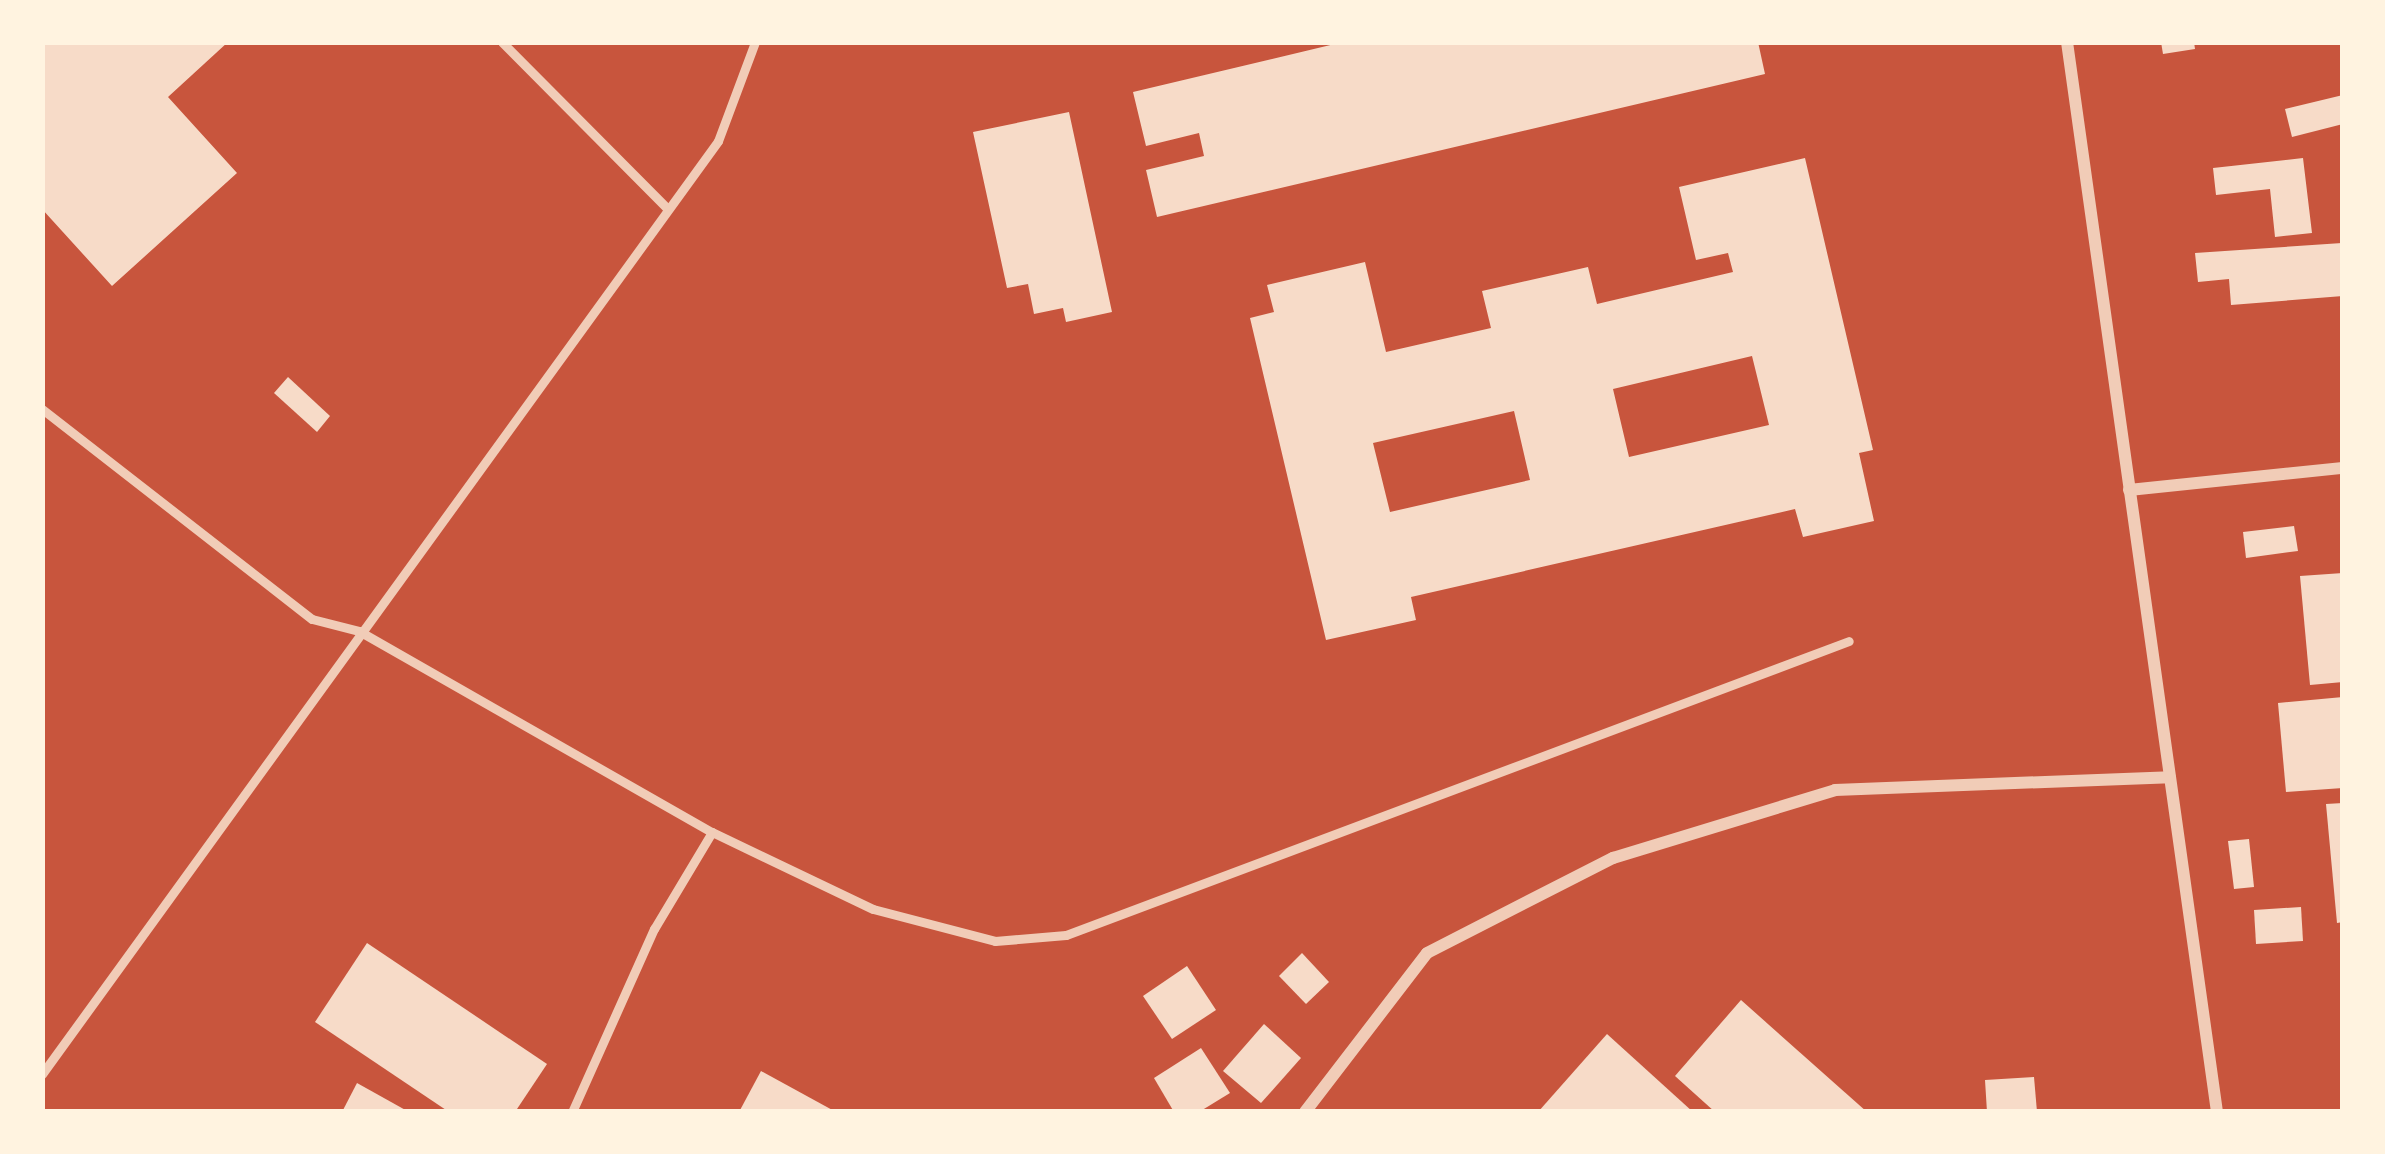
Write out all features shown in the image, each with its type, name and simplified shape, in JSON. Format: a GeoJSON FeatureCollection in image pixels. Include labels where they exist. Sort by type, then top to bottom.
{"type":"FeatureCollection","features":[{"type":"Feature","properties":{"kind":"street"},"geometry":{"type":"LineString","coordinates":[[2067,42],[2217,1112]]}},
{"type":"Feature","properties":{"kind":"street"},"geometry":{"type":"LineString","coordinates":[[2129,490],[2343,468]]}},
{"type":"Feature","properties":{"kind":"street"},"geometry":{"type":"LineString","coordinates":[[1306,1112],[1427,953],[1612,858],[1835,790],[2170,777]]}},
{"type":"Feature","properties":{"kind":"lane"},"geometry":{"type":"LineString","coordinates":[[502,42],[668,209]]}},
{"type":"Feature","properties":{"kind":"lane"},"geometry":{"type":"LineString","coordinates":[[42,1074],[718,142],[755,42]]}},
{"type":"Feature","properties":{"kind":"lane"},"geometry":{"type":"LineString","coordinates":[[42,409],[312,619],[359,631],[712,832],[873,909],[995,941],[1066,935],[1849,641]]}},
{"type":"Feature","properties":{"kind":"lane"},"geometry":{"type":"LineString","coordinates":[[572,1112],[654,928],[712,832]]}},
{"type":"Feature","properties":{"kind":"building"},"geometry":{"type":"Polygon","coordinates":[[[42,42],[228,42],[168,97],[237,173],[112,286],[42,209],[42,42]]]}},
{"type":"Feature","properties":{"kind":"building"},"geometry":{"type":"Polygon","coordinates":[[[1343,42],[1758,42],[1765,74],[1157,217],[1146,170],[1204,156],[1199,133],[1146,146],[1133,92],[1343,42]]]}},
{"type":"Feature","properties":{"kind":"building"},"geometry":{"type":"Polygon","coordinates":[[[2161,42],[2194,42],[2195,49],[2163,54],[2161,42]]]}},
{"type":"Feature","properties":{"kind":"building"},"geometry":{"type":"Polygon","coordinates":[[[2343,95],[2343,124],[2292,137],[2285,109],[2343,95]]]}},
{"type":"Feature","properties":{"kind":"building"},"geometry":{"type":"Polygon","coordinates":[[[1069,112],[1112,312],[1066,322],[1063,308],[1034,314],[1028,284],[1007,288],[973,132],[1069,112]]]}},
{"type":"Feature","properties":{"kind":"building"},"geometry":{"type":"Polygon","coordinates":[[[1805,158],[1873,450],[1859,453],[1874,521],[1803,537],[1795,509],[1411,597],[1416,620],[1326,640],[1250,318],[1274,312],[1267,285],[1365,262],[1386,352],[1491,328],[1482,291],[1588,267],[1597,304],[1733,272],[1728,253],[1696,260],[1679,187],[1805,158]],[[1752,356],[1613,389],[1629,457],[1769,425],[1752,356]],[[1514,411],[1373,443],[1390,512],[1530,480],[1514,411]]]}},
{"type":"Feature","properties":{"kind":"building"},"geometry":{"type":"Polygon","coordinates":[[[2303,158],[2312,233],[2275,237],[2270,189],[2216,195],[2213,168],[2303,158]]]}},
{"type":"Feature","properties":{"kind":"building"},"geometry":{"type":"Polygon","coordinates":[[[2342,243],[2343,296],[2231,305],[2229,279],[2198,282],[2195,253],[2342,243]]]}},
{"type":"Feature","properties":{"kind":"building"},"geometry":{"type":"Polygon","coordinates":[[[288,377],[330,416],[317,432],[274,393],[288,377]]]}},
{"type":"Feature","properties":{"kind":"building"},"geometry":{"type":"Polygon","coordinates":[[[2294,526],[2298,551],[2246,558],[2243,532],[2294,526]]]}},
{"type":"Feature","properties":{"kind":"building"},"geometry":{"type":"Polygon","coordinates":[[[2343,573],[2343,682],[2310,685],[2300,576],[2343,573]]]}},
{"type":"Feature","properties":{"kind":"building"},"geometry":{"type":"Polygon","coordinates":[[[2343,697],[2343,788],[2286,792],[2278,703],[2343,697]]]}},
{"type":"Feature","properties":{"kind":"building"},"geometry":{"type":"Polygon","coordinates":[[[2343,803],[2343,922],[2337,923],[2326,804],[2343,803]]]}},
{"type":"Feature","properties":{"kind":"building"},"geometry":{"type":"Polygon","coordinates":[[[2249,839],[2254,887],[2234,889],[2228,841],[2249,839]]]}},
{"type":"Feature","properties":{"kind":"building"},"geometry":{"type":"Polygon","coordinates":[[[2301,907],[2303,941],[2256,944],[2254,910],[2301,907]]]}},
{"type":"Feature","properties":{"kind":"building"},"geometry":{"type":"Polygon","coordinates":[[[367,943],[547,1064],[515,1112],[449,1112],[315,1022],[367,943]]]}},
{"type":"Feature","properties":{"kind":"building"},"geometry":{"type":"Polygon","coordinates":[[[1302,953],[1329,982],[1306,1004],[1279,976],[1302,953]]]}},
{"type":"Feature","properties":{"kind":"building"},"geometry":{"type":"Polygon","coordinates":[[[1187,966],[1216,1010],[1172,1039],[1143,996],[1187,966]]]}},
{"type":"Feature","properties":{"kind":"building"},"geometry":{"type":"Polygon","coordinates":[[[1741,1000],[1867,1112],[1715,1112],[1675,1076],[1741,1000]]]}},
{"type":"Feature","properties":{"kind":"building"},"geometry":{"type":"Polygon","coordinates":[[[1264,1024],[1301,1058],[1261,1103],[1223,1071],[1264,1024]]]}},
{"type":"Feature","properties":{"kind":"building"},"geometry":{"type":"Polygon","coordinates":[[[1607,1034],[1693,1112],[1538,1112],[1607,1034]]]}},
{"type":"Feature","properties":{"kind":"building"},"geometry":{"type":"Polygon","coordinates":[[[1201,1048],[1230,1093],[1199,1112],[1174,1112],[1154,1078],[1201,1048]]]}},
{"type":"Feature","properties":{"kind":"building"},"geometry":{"type":"Polygon","coordinates":[[[761,1071],[836,1112],[739,1112],[761,1071]]]}},
{"type":"Feature","properties":{"kind":"building"},"geometry":{"type":"Polygon","coordinates":[[[2034,1077],[2037,1112],[1987,1112],[1985,1080],[2034,1077]]]}},
{"type":"Feature","properties":{"kind":"building"},"geometry":{"type":"Polygon","coordinates":[[[357,1083],[409,1112],[342,1112],[357,1083]]]}}]}
